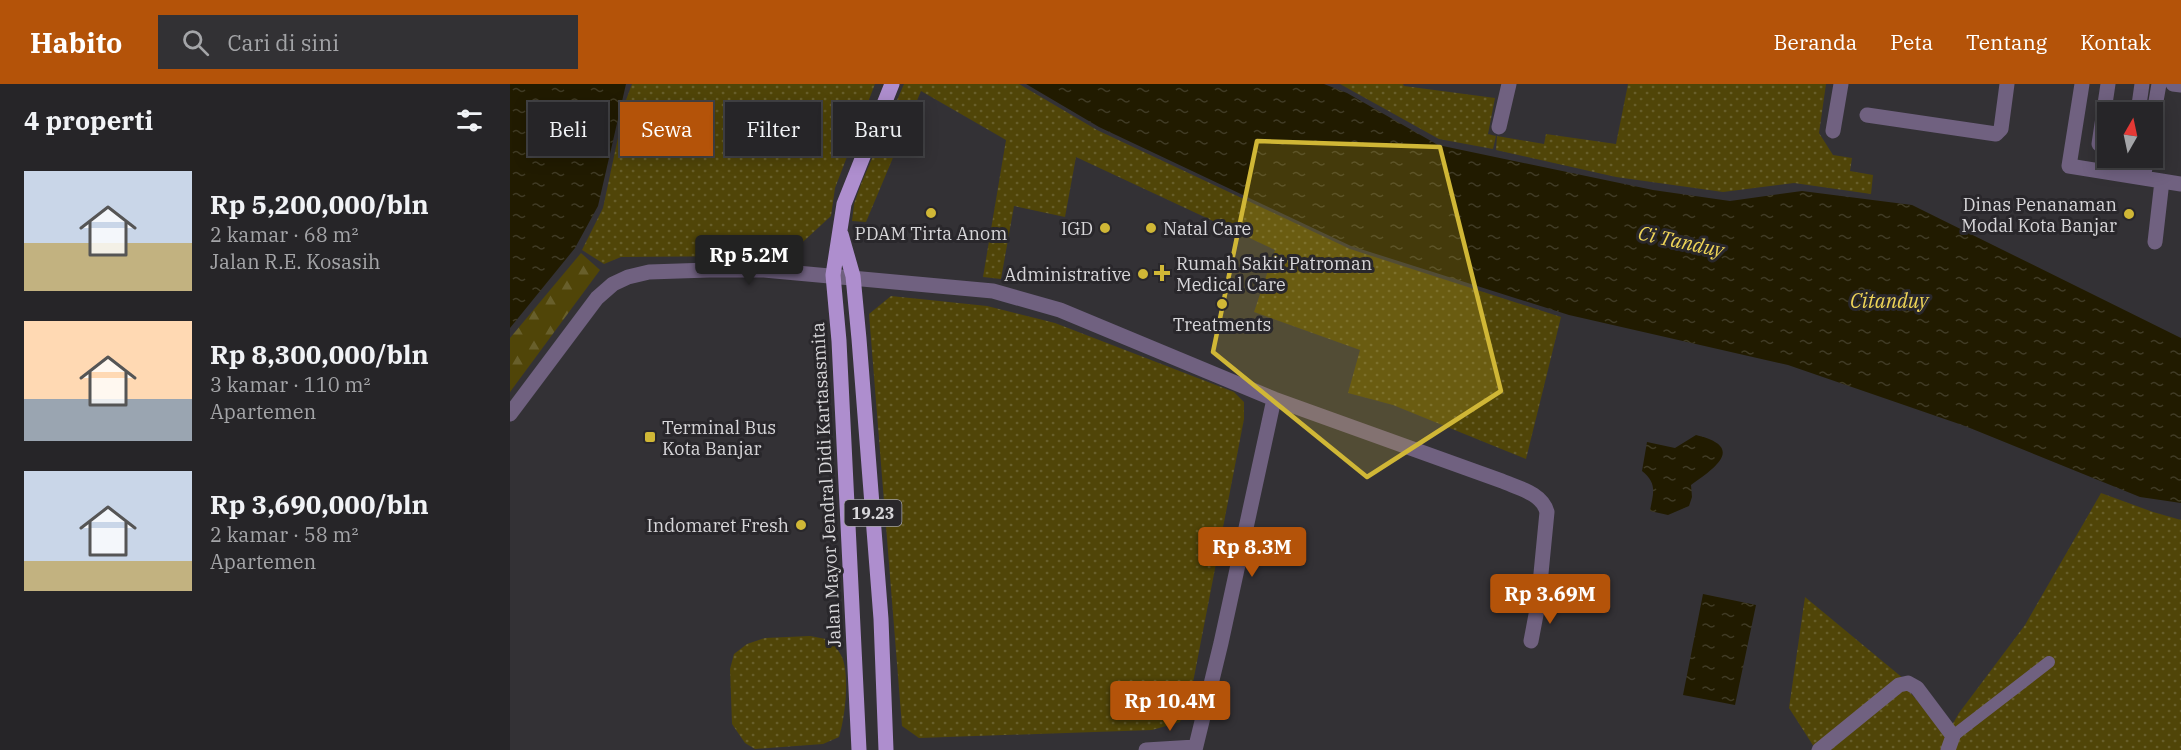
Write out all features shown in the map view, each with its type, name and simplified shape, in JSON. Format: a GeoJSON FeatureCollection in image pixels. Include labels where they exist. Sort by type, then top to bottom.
{"type":"FeatureCollection","features":[{"type":"Feature","properties":{"kind":"main road","name":"Jalan Mayor Jendral Didi Kartasasmita"},"geometry":{"type":"LineString","coordinates":[[859,750],[839,341],[833,275],[844,204],[891,85]]}},
{"type":"Feature","properties":{"kind":"main road","name":"19.23"},"geometry":{"type":"LineString","coordinates":[[840,229],[853,276],[881,619],[886,750]]}},
{"type":"Feature","properties":{"kind":"street"},"geometry":{"type":"LineString","coordinates":[[1499,127],[1509,84]]}},
{"type":"Feature","properties":{"kind":"street"},"geometry":{"type":"LineString","coordinates":[[1833,131],[1841,84]]}},
{"type":"Feature","properties":{"kind":"street"},"geometry":{"type":"LineString","coordinates":[[1867,115],[1996,135],[2001,129],[2007,84]]}},
{"type":"Feature","properties":{"kind":"street"},"geometry":{"type":"LineString","coordinates":[[2082,84],[2069,166],[2181,184]]}},
{"type":"Feature","properties":{"kind":"street"},"geometry":{"type":"LineString","coordinates":[[2105,102],[2108,84]]}},
{"type":"Feature","properties":{"kind":"street"},"geometry":{"type":"LineString","coordinates":[[2139,102],[2142,84]]}},
{"type":"Feature","properties":{"kind":"street"},"geometry":{"type":"LineString","coordinates":[[2156,102],[2159,84]]}},
{"type":"Feature","properties":{"kind":"street"},"geometry":{"type":"LineString","coordinates":[[2173,84],[2181,86]]}},
{"type":"Feature","properties":{"kind":"street"},"geometry":{"type":"LineString","coordinates":[[2128,175],[2129,168]]}},
{"type":"Feature","properties":{"kind":"street"},"geometry":{"type":"LineString","coordinates":[[2143,178],[2145,168]]}},
{"type":"Feature","properties":{"kind":"street"},"geometry":{"type":"LineString","coordinates":[[2154,242],[2162,181]]}},
{"type":"Feature","properties":{"kind":"street"},"geometry":{"type":"LineString","coordinates":[[510,414],[597,298],[613,284],[628,277],[649,272],[764,270],[853,276],[993,291],[1057,309],[1274,399],[1502,481],[1539,498],[1547,512],[1538,604],[1531,641]]}},
{"type":"Feature","properties":{"kind":"street"},"geometry":{"type":"LineString","coordinates":[[1146,750],[1195,749],[1221,643],[1274,399]]}},
{"type":"Feature","properties":{"kind":"street"},"geometry":{"type":"LineString","coordinates":[[1819,750],[1899,685],[1908,683],[1917,688],[1951,743],[2049,662]]}},
{"type":"Feature","properties":{"kind":"highlighted area"},"geometry":{"type":"Polygon","coordinates":[[[1257,141],[1440,147],[1501,391],[1367,477],[1213,352],[1257,141]]]}},
{"type":"Feature","properties":{"kind":"green space"},"geometry":{"type":"Polygon","coordinates":[[[632,84],[875,84],[868,102],[833,102],[833,156],[847,156],[835,188],[831,216],[793,251],[764,256],[621,257],[604,264],[582,250],[603,208],[620,128],[620,156],[713,156],[713,102],[626,102],[632,84]]]}},
{"type":"Feature","properties":{"kind":"green space"},"geometry":{"type":"Polygon","coordinates":[[[904,84],[1019,84],[1097,130],[1350,249],[1561,317],[1526,459],[1393,405],[1348,393],[1360,350],[1254,312],[1275,250],[1076,157],[1065,217],[1014,206],[1001,279],[983,277],[1006,140],[921,91],[916,102],[896,102],[904,84]]]}},
{"type":"Feature","properties":{"kind":"green space"},"geometry":{"type":"Polygon","coordinates":[[[1340,84],[1403,84],[1404,86],[1495,98],[1488,134],[1496,136],[1493,149],[1439,139],[1340,84]]]}},
{"type":"Feature","properties":{"kind":"green space"},"geometry":{"type":"Polygon","coordinates":[[[1628,84],[1826,84],[1819,133],[1833,155],[1852,158],[1850,171],[1873,175],[1871,194],[1794,183],[1723,192],[1616,177],[1496,150],[1497,136],[1544,144],[1546,134],[1616,144],[1628,84]]]}},
{"type":"Feature","properties":{"kind":"green space"},"geometry":{"type":"Polygon","coordinates":[[[873,156],[894,156],[866,222],[852,221],[854,204],[873,156]]]}},
{"type":"Feature","properties":{"kind":"green space"},"geometry":{"type":"Polygon","coordinates":[[[581,253],[600,270],[510,392],[510,338],[581,253]]]}},
{"type":"Feature","properties":{"kind":"green space"},"geometry":{"type":"Polygon","coordinates":[[[891,296],[987,306],[1055,323],[1234,392],[1244,402],[1244,419],[1189,703],[1180,722],[1152,730],[919,738],[902,726],[869,314],[891,296]]]}},
{"type":"Feature","properties":{"kind":"green space"},"geometry":{"type":"Polygon","coordinates":[[[2101,493],[2181,520],[2181,750],[1816,750],[1789,708],[1805,597],[1904,679],[1907,689],[1947,734],[1959,713],[2025,625],[2101,493]]]}},
{"type":"Feature","properties":{"kind":"green space"},"geometry":{"type":"Polygon","coordinates":[[[810,636],[831,640],[841,655],[844,665],[846,697],[839,737],[823,744],[755,749],[745,743],[732,724],[730,669],[734,654],[747,644],[765,638],[810,636]]]}},
{"type":"Feature","properties":{"kind":"water"},"geometry":{"type":"Polygon","coordinates":[[[510,84],[626,84],[620,102],[598,206],[575,248],[510,328],[510,84]]]}},
{"type":"Feature","properties":{"kind":"water","name":"Citanduy"},"geometry":{"type":"Polygon","coordinates":[[[1026,84],[1324,84],[1347,93],[1438,145],[1653,190],[1730,201],[1802,191],[1912,205],[2181,338],[2181,503],[2140,497],[1965,426],[1788,365],[1569,315],[1351,246],[1099,127],[1026,84]]]}},
{"type":"Feature","properties":{"kind":"water"},"geometry":{"type":"Polygon","coordinates":[[[1696,435],[1720,445],[1723,452],[1721,458],[1709,472],[1691,485],[1692,497],[1689,506],[1668,515],[1650,511],[1653,489],[1650,480],[1642,471],[1647,442],[1675,448],[1696,435]]]}},
{"type":"Feature","properties":{"kind":"water"},"geometry":{"type":"Polygon","coordinates":[[[1703,594],[1756,605],[1735,705],[1683,695],[1703,594]]]}},
{"type":"Feature","properties":{"kind":"place","name":"PDAM Tirta Anom"},"geometry":{"type":"Point","coordinates":[931,213]}},
{"type":"Feature","properties":{"kind":"place","name":"Dinas Penanaman Modal Kota Banjar"},"geometry":{"type":"Point","coordinates":[2129,214]}},
{"type":"Feature","properties":{"kind":"place","name":"IGD"},"geometry":{"type":"Point","coordinates":[1105,228]}},
{"type":"Feature","properties":{"kind":"place","name":"Natal Care"},"geometry":{"type":"Point","coordinates":[1151,228]}},
{"type":"Feature","properties":{"kind":"place","name":"Rumah Sakit Patroman Medical Care"},"geometry":{"type":"Point","coordinates":[1162,273]}},
{"type":"Feature","properties":{"kind":"place","name":"Administrative"},"geometry":{"type":"Point","coordinates":[1143,274]}},
{"type":"Feature","properties":{"kind":"place","name":"Treatments"},"geometry":{"type":"Point","coordinates":[1222,304]}},
{"type":"Feature","properties":{"kind":"place","name":"Terminal Bus Kota Banjar"},"geometry":{"type":"Point","coordinates":[650,437]}},
{"type":"Feature","properties":{"kind":"place","name":"Indomaret Fresh"},"geometry":{"type":"Point","coordinates":[801,525]}},
{"type":"Feature","properties":{"kind":"water label","name":"Ci Tanduy"},"geometry":{"type":"Point","coordinates":[1681,241]}}]}
